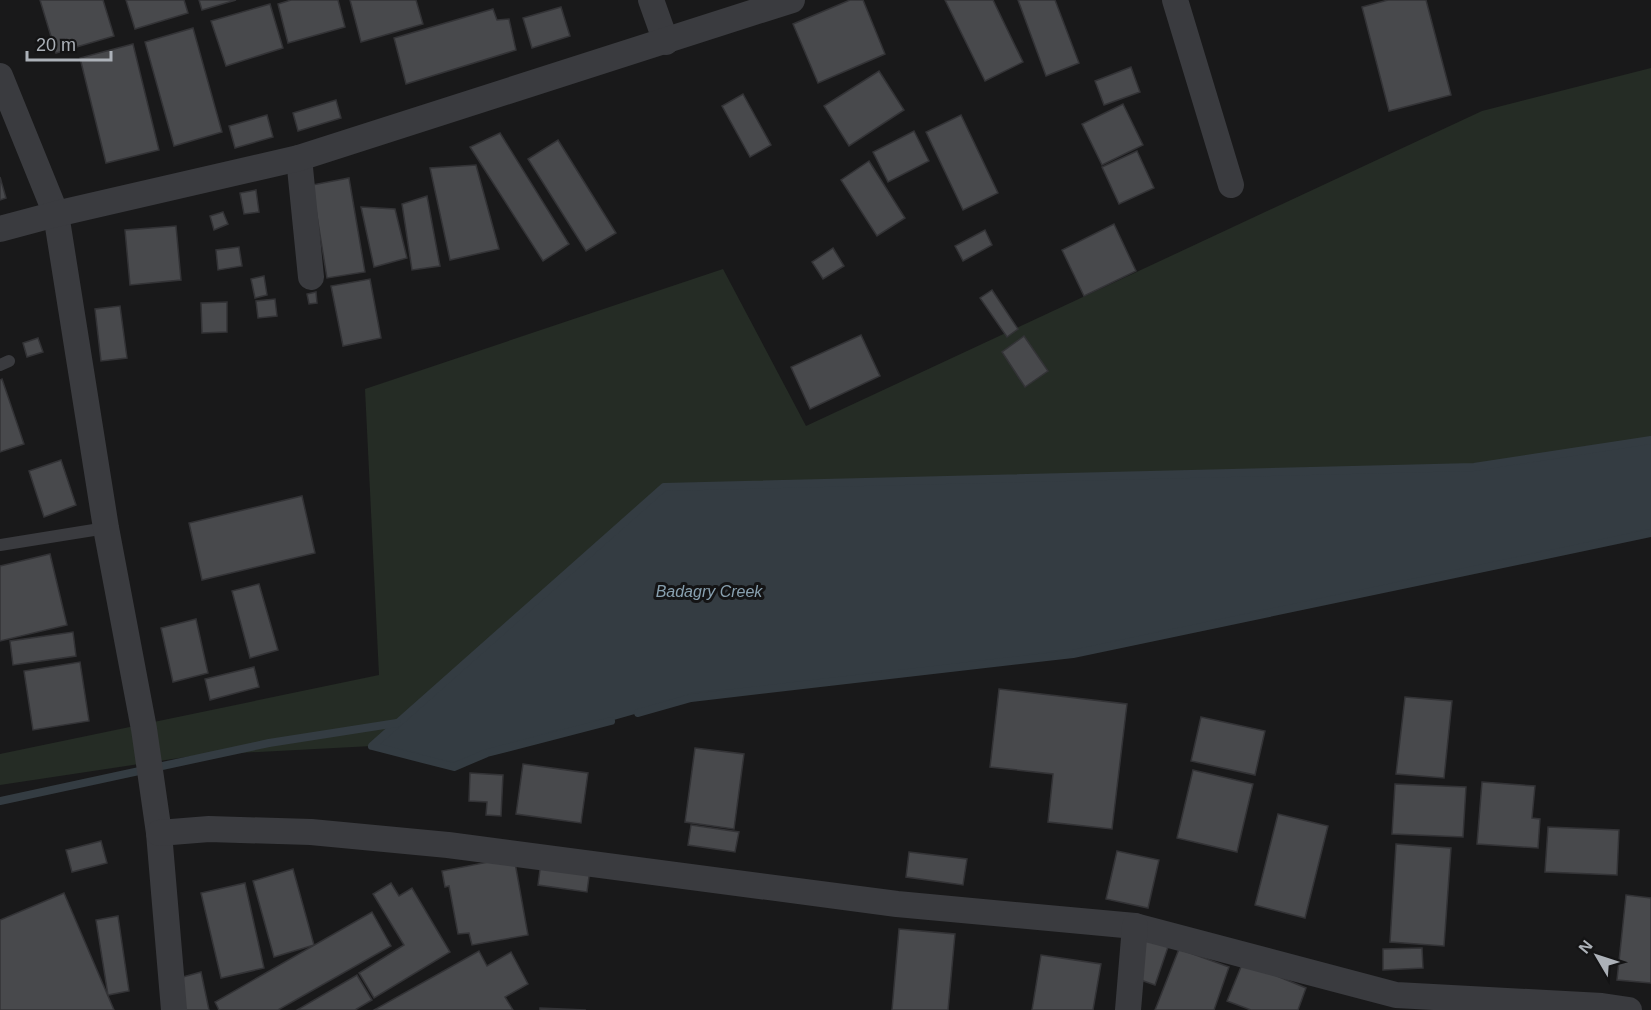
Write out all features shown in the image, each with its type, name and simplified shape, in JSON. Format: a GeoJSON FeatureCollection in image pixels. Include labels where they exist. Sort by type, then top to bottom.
{"type":"FeatureCollection","features":[{"type":"Feature","properties":{"kind":"street"},"geometry":{"type":"LineString","coordinates":[[651,0],[666,42]]}},
{"type":"Feature","properties":{"kind":"street"},"geometry":{"type":"LineString","coordinates":[[0,229],[299,158],[792,0]]}},
{"type":"Feature","properties":{"kind":"street"},"geometry":{"type":"LineString","coordinates":[[1174,0],[1231,185]]}},
{"type":"Feature","properties":{"kind":"street"},"geometry":{"type":"LineString","coordinates":[[0,76],[56,214],[105,528],[144,729],[159,833],[174,1010]]}},
{"type":"Feature","properties":{"kind":"street"},"geometry":{"type":"LineString","coordinates":[[299,158],[311,277]]}},
{"type":"Feature","properties":{"kind":"street"},"geometry":{"type":"LineString","coordinates":[[159,833],[209,829],[310,832],[448,845],[897,904],[1134,926],[1396,994],[1602,1006],[1629,1010]]}},
{"type":"Feature","properties":{"kind":"street"},"geometry":{"type":"LineString","coordinates":[[1128,1010],[1134,926]]}},
{"type":"Feature","properties":{"kind":"lane"},"geometry":{"type":"LineString","coordinates":[[0,545],[105,528]]}},
{"type":"Feature","properties":{"kind":"shaded area"},"geometry":{"type":"Polygon","coordinates":[[[1651,68],[1651,440],[1474,467],[664,487],[372,746],[199,755],[0,785],[0,754],[379,675],[365,389],[723,269],[806,426],[1482,111],[1651,68]]]}},
{"type":"Feature","properties":{"kind":"water","name":"Badagry Creek"},"geometry":{"type":"Polygon","coordinates":[[[1651,440],[1651,533],[1073,654],[691,698],[487,753],[454,767],[372,746],[664,487],[1474,467],[1651,440]]]}},
{"type":"Feature","properties":{"kind":"building"},"geometry":{"type":"Polygon","coordinates":[[[40,0],[103,0],[114,36],[56,53],[40,0]]]}},
{"type":"Feature","properties":{"kind":"building"},"geometry":{"type":"Polygon","coordinates":[[[126,0],[184,0],[188,13],[135,29],[126,0]]]}},
{"type":"Feature","properties":{"kind":"building"},"geometry":{"type":"Polygon","coordinates":[[[199,0],[236,0],[202,10],[199,0]]]}},
{"type":"Feature","properties":{"kind":"building"},"geometry":{"type":"Polygon","coordinates":[[[291,0],[338,0],[345,27],[288,43],[278,4],[291,0]]]}},
{"type":"Feature","properties":{"kind":"building"},"geometry":{"type":"Polygon","coordinates":[[[350,0],[416,0],[423,24],[361,42],[350,0]]]}},
{"type":"Feature","properties":{"kind":"building"},"geometry":{"type":"Polygon","coordinates":[[[850,0],[863,0],[885,54],[818,83],[793,24],[850,0]]]}},
{"type":"Feature","properties":{"kind":"building"},"geometry":{"type":"Polygon","coordinates":[[[945,0],[993,0],[1023,62],[985,81],[945,0]]]}},
{"type":"Feature","properties":{"kind":"building"},"geometry":{"type":"Polygon","coordinates":[[[1018,0],[1055,0],[1079,63],[1046,76],[1018,0]]]}},
{"type":"Feature","properties":{"kind":"building"},"geometry":{"type":"Polygon","coordinates":[[[1388,0],[1426,0],[1451,95],[1389,111],[1362,7],[1388,0]]]}},
{"type":"Feature","properties":{"kind":"building"},"geometry":{"type":"Polygon","coordinates":[[[270,4],[283,48],[226,66],[211,21],[270,4]]]}},
{"type":"Feature","properties":{"kind":"building"},"geometry":{"type":"Polygon","coordinates":[[[561,7],[570,36],[532,48],[523,18],[561,7]]]}},
{"type":"Feature","properties":{"kind":"building"},"geometry":{"type":"Polygon","coordinates":[[[493,9],[497,20],[509,19],[516,50],[406,84],[394,38],[493,9]]]}},
{"type":"Feature","properties":{"kind":"building"},"geometry":{"type":"Polygon","coordinates":[[[193,28],[222,132],[174,146],[145,42],[193,28]]]}},
{"type":"Feature","properties":{"kind":"building"},"geometry":{"type":"Polygon","coordinates":[[[133,44],[159,150],[106,163],[80,58],[133,44]]]}},
{"type":"Feature","properties":{"kind":"building"},"geometry":{"type":"Polygon","coordinates":[[[1131,67],[1140,92],[1104,105],[1095,81],[1131,67]]]}},
{"type":"Feature","properties":{"kind":"building"},"geometry":{"type":"Polygon","coordinates":[[[879,71],[904,110],[849,146],[824,106],[879,71]]]}},
{"type":"Feature","properties":{"kind":"building"},"geometry":{"type":"Polygon","coordinates":[[[743,94],[771,145],[750,157],[722,106],[743,94]]]}},
{"type":"Feature","properties":{"kind":"building"},"geometry":{"type":"Polygon","coordinates":[[[336,100],[341,118],[298,131],[293,113],[336,100]]]}},
{"type":"Feature","properties":{"kind":"building"},"geometry":{"type":"Polygon","coordinates":[[[1123,104],[1143,145],[1102,165],[1082,124],[1123,104]]]}},
{"type":"Feature","properties":{"kind":"building"},"geometry":{"type":"Polygon","coordinates":[[[267,115],[273,137],[235,148],[229,126],[267,115]]]}},
{"type":"Feature","properties":{"kind":"building"},"geometry":{"type":"Polygon","coordinates":[[[961,115],[998,193],[963,210],[926,132],[961,115]]]}},
{"type":"Feature","properties":{"kind":"building"},"geometry":{"type":"Polygon","coordinates":[[[914,131],[929,161],[888,182],[873,152],[914,131]]]}},
{"type":"Feature","properties":{"kind":"building"},"geometry":{"type":"Polygon","coordinates":[[[500,133],[569,244],[543,261],[470,147],[500,133]]]}},
{"type":"Feature","properties":{"kind":"building"},"geometry":{"type":"Polygon","coordinates":[[[558,140],[616,233],[586,251],[528,159],[558,140]]]}},
{"type":"Feature","properties":{"kind":"building"},"geometry":{"type":"Polygon","coordinates":[[[1137,151],[1154,188],[1119,204],[1102,167],[1137,151]]]}},
{"type":"Feature","properties":{"kind":"building"},"geometry":{"type":"Polygon","coordinates":[[[869,161],[905,218],[877,236],[841,180],[869,161]]]}},
{"type":"Feature","properties":{"kind":"building"},"geometry":{"type":"Polygon","coordinates":[[[476,165],[499,249],[450,260],[430,168],[476,165]]]}},
{"type":"Feature","properties":{"kind":"building"},"geometry":{"type":"Polygon","coordinates":[[[0,177],[6,198],[0,200],[0,177]]]}},
{"type":"Feature","properties":{"kind":"building"},"geometry":{"type":"Polygon","coordinates":[[[349,178],[365,272],[327,278],[312,185],[349,178]]]}},
{"type":"Feature","properties":{"kind":"building"},"geometry":{"type":"Polygon","coordinates":[[[256,190],[259,212],[244,214],[240,193],[256,190]]]}},
{"type":"Feature","properties":{"kind":"building"},"geometry":{"type":"Polygon","coordinates":[[[427,196],[440,266],[412,270],[402,204],[427,196]]]}},
{"type":"Feature","properties":{"kind":"building"},"geometry":{"type":"Polygon","coordinates":[[[361,207],[395,209],[407,258],[374,267],[361,207]]]}},
{"type":"Feature","properties":{"kind":"building"},"geometry":{"type":"Polygon","coordinates":[[[223,212],[228,224],[214,230],[210,216],[223,212]]]}},
{"type":"Feature","properties":{"kind":"building"},"geometry":{"type":"Polygon","coordinates":[[[1114,224],[1136,271],[1084,296],[1062,250],[1114,224]]]}},
{"type":"Feature","properties":{"kind":"building"},"geometry":{"type":"Polygon","coordinates":[[[176,226],[181,280],[130,285],[125,230],[176,226]]]}},
{"type":"Feature","properties":{"kind":"building"},"geometry":{"type":"Polygon","coordinates":[[[985,230],[992,245],[963,261],[955,246],[985,230]]]}},
{"type":"Feature","properties":{"kind":"building"},"geometry":{"type":"Polygon","coordinates":[[[239,247],[242,266],[218,270],[216,250],[239,247]]]}},
{"type":"Feature","properties":{"kind":"building"},"geometry":{"type":"Polygon","coordinates":[[[833,248],[844,266],[823,279],[812,262],[833,248]]]}},
{"type":"Feature","properties":{"kind":"building"},"geometry":{"type":"Polygon","coordinates":[[[264,276],[267,295],[255,298],[251,279],[264,276]]]}},
{"type":"Feature","properties":{"kind":"building"},"geometry":{"type":"Polygon","coordinates":[[[370,279],[381,338],[343,346],[331,286],[370,279]]]}},
{"type":"Feature","properties":{"kind":"building"},"geometry":{"type":"Polygon","coordinates":[[[992,290],[1018,329],[1007,337],[980,298],[992,290]]]}},
{"type":"Feature","properties":{"kind":"building"},"geometry":{"type":"Polygon","coordinates":[[[316,292],[317,303],[309,304],[307,294],[316,292]]]}},
{"type":"Feature","properties":{"kind":"building"},"geometry":{"type":"Polygon","coordinates":[[[275,299],[277,316],[258,318],[256,301],[275,299]]]}},
{"type":"Feature","properties":{"kind":"building"},"geometry":{"type":"Polygon","coordinates":[[[227,302],[227,332],[202,333],[201,303],[227,302]]]}},
{"type":"Feature","properties":{"kind":"building"},"geometry":{"type":"Polygon","coordinates":[[[120,306],[127,358],[101,361],[95,309],[120,306]]]}},
{"type":"Feature","properties":{"kind":"building"},"geometry":{"type":"Polygon","coordinates":[[[861,335],[880,376],[810,409],[791,367],[861,335]]]}},
{"type":"Feature","properties":{"kind":"building"},"geometry":{"type":"Polygon","coordinates":[[[1024,336],[1048,371],[1025,387],[1002,352],[1024,336]]]}},
{"type":"Feature","properties":{"kind":"building"},"geometry":{"type":"Polygon","coordinates":[[[38,338],[43,352],[27,357],[23,343],[38,338]]]}},
{"type":"Feature","properties":{"kind":"building"},"geometry":{"type":"Polygon","coordinates":[[[2,379],[24,444],[0,452],[0,380],[2,379]]]}},
{"type":"Feature","properties":{"kind":"building"},"geometry":{"type":"Polygon","coordinates":[[[61,460],[76,505],[44,517],[29,471],[61,460]]]}},
{"type":"Feature","properties":{"kind":"building"},"geometry":{"type":"Polygon","coordinates":[[[302,496],[315,553],[202,580],[189,523],[302,496]]]}},
{"type":"Feature","properties":{"kind":"building"},"geometry":{"type":"Polygon","coordinates":[[[50,554],[67,625],[0,641],[0,566],[50,554]]]}},
{"type":"Feature","properties":{"kind":"building"},"geometry":{"type":"Polygon","coordinates":[[[259,584],[278,650],[250,658],[232,591],[259,584]]]}},
{"type":"Feature","properties":{"kind":"building"},"geometry":{"type":"Polygon","coordinates":[[[196,619],[208,673],[173,682],[161,628],[196,619]]]}},
{"type":"Feature","properties":{"kind":"building"},"geometry":{"type":"Polygon","coordinates":[[[73,632],[76,656],[13,665],[10,641],[73,632]]]}},
{"type":"Feature","properties":{"kind":"building"},"geometry":{"type":"Polygon","coordinates":[[[80,662],[89,721],[33,730],[24,671],[80,662]]]}},
{"type":"Feature","properties":{"kind":"building"},"geometry":{"type":"Polygon","coordinates":[[[254,667],[259,687],[210,700],[205,679],[254,667]]]}},
{"type":"Feature","properties":{"kind":"building"},"geometry":{"type":"Polygon","coordinates":[[[999,689],[1127,704],[1112,829],[1048,822],[1053,774],[990,767],[999,689]]]}},
{"type":"Feature","properties":{"kind":"building"},"geometry":{"type":"Polygon","coordinates":[[[1405,697],[1452,701],[1444,778],[1396,774],[1405,697]]]}},
{"type":"Feature","properties":{"kind":"building"},"geometry":{"type":"Polygon","coordinates":[[[1201,717],[1265,731],[1255,775],[1191,761],[1201,717]]]}},
{"type":"Feature","properties":{"kind":"building"},"geometry":{"type":"Polygon","coordinates":[[[695,748],[744,754],[734,829],[685,822],[695,748]]]}},
{"type":"Feature","properties":{"kind":"building"},"geometry":{"type":"Polygon","coordinates":[[[523,764],[588,773],[581,823],[516,814],[523,764]]]}},
{"type":"Feature","properties":{"kind":"building"},"geometry":{"type":"Polygon","coordinates":[[[1193,770],[1253,784],[1237,852],[1177,838],[1193,770]]]}},
{"type":"Feature","properties":{"kind":"building"},"geometry":{"type":"Polygon","coordinates":[[[470,773],[503,775],[501,816],[486,815],[487,802],[469,801],[470,773]]]}},
{"type":"Feature","properties":{"kind":"building"},"geometry":{"type":"Polygon","coordinates":[[[1482,782],[1535,786],[1532,818],[1540,819],[1538,848],[1477,844],[1482,782]]]}},
{"type":"Feature","properties":{"kind":"building"},"geometry":{"type":"Polygon","coordinates":[[[1395,784],[1466,787],[1463,837],[1392,834],[1395,784]]]}},
{"type":"Feature","properties":{"kind":"building"},"geometry":{"type":"Polygon","coordinates":[[[1278,814],[1328,826],[1305,918],[1255,905],[1278,814]]]}},
{"type":"Feature","properties":{"kind":"building"},"geometry":{"type":"Polygon","coordinates":[[[691,825],[739,832],[735,852],[688,845],[691,825]]]}},
{"type":"Feature","properties":{"kind":"building"},"geometry":{"type":"Polygon","coordinates":[[[1548,827],[1619,830],[1617,875],[1545,872],[1548,827]]]}},
{"type":"Feature","properties":{"kind":"building"},"geometry":{"type":"Polygon","coordinates":[[[101,841],[107,863],[72,872],[66,850],[101,841]]]}},
{"type":"Feature","properties":{"kind":"building"},"geometry":{"type":"Polygon","coordinates":[[[1396,844],[1451,848],[1444,946],[1390,942],[1396,844]]]}},
{"type":"Feature","properties":{"kind":"building"},"geometry":{"type":"Polygon","coordinates":[[[1117,851],[1159,860],[1148,908],[1106,899],[1117,851]]]}},
{"type":"Feature","properties":{"kind":"building"},"geometry":{"type":"Polygon","coordinates":[[[909,852],[967,859],[963,885],[906,877],[909,852]]]}},
{"type":"Feature","properties":{"kind":"building"},"geometry":{"type":"Polygon","coordinates":[[[514,857],[528,935],[472,945],[469,933],[458,934],[449,886],[445,887],[442,871],[514,857]]]}},
{"type":"Feature","properties":{"kind":"building"},"geometry":{"type":"Polygon","coordinates":[[[541,862],[590,869],[587,892],[538,885],[541,862]]]}},
{"type":"Feature","properties":{"kind":"building"},"geometry":{"type":"Polygon","coordinates":[[[293,869],[314,945],[274,957],[253,881],[293,869]]]}},
{"type":"Feature","properties":{"kind":"building"},"geometry":{"type":"Polygon","coordinates":[[[245,883],[264,968],[221,978],[201,893],[245,883]]]}},
{"type":"Feature","properties":{"kind":"building"},"geometry":{"type":"Polygon","coordinates":[[[391,883],[399,896],[412,888],[450,952],[374,998],[359,973],[404,945],[373,894],[391,883]]]}},
{"type":"Feature","properties":{"kind":"building"},"geometry":{"type":"Polygon","coordinates":[[[64,893],[114,1010],[0,1010],[0,920],[64,893]]]}},
{"type":"Feature","properties":{"kind":"building"},"geometry":{"type":"Polygon","coordinates":[[[1626,895],[1651,898],[1651,983],[1617,980],[1626,895]]]}},
{"type":"Feature","properties":{"kind":"building"},"geometry":{"type":"Polygon","coordinates":[[[372,912],[391,946],[278,1010],[219,1010],[215,1002],[372,912]]]}},
{"type":"Feature","properties":{"kind":"building"},"geometry":{"type":"Polygon","coordinates":[[[118,916],[129,991],[108,995],[96,920],[118,916]]]}},
{"type":"Feature","properties":{"kind":"building"},"geometry":{"type":"Polygon","coordinates":[[[899,929],[955,934],[948,1010],[892,1010],[899,929]]]}},
{"type":"Feature","properties":{"kind":"building"},"geometry":{"type":"Polygon","coordinates":[[[1145,939],[1168,947],[1155,985],[1132,977],[1145,939]]]}},
{"type":"Feature","properties":{"kind":"building"},"geometry":{"type":"Polygon","coordinates":[[[1422,948],[1423,968],[1383,970],[1383,949],[1422,948]]]}},
{"type":"Feature","properties":{"kind":"building"},"geometry":{"type":"Polygon","coordinates":[[[1179,949],[1229,967],[1214,1010],[1155,1010],[1179,949]]]}},
{"type":"Feature","properties":{"kind":"building"},"geometry":{"type":"Polygon","coordinates":[[[479,951],[487,966],[511,952],[528,984],[505,997],[513,1010],[374,1010],[479,951]]]}},
{"type":"Feature","properties":{"kind":"building"},"geometry":{"type":"Polygon","coordinates":[[[1041,955],[1101,964],[1093,1010],[1032,1010],[1041,955]]]}},
{"type":"Feature","properties":{"kind":"building"},"geometry":{"type":"Polygon","coordinates":[[[1243,962],[1306,988],[1298,1010],[1251,1010],[1227,1001],[1243,962]]]}},
{"type":"Feature","properties":{"kind":"building"},"geometry":{"type":"Polygon","coordinates":[[[201,972],[209,1010],[185,1010],[179,978],[201,972]]]}},
{"type":"Feature","properties":{"kind":"building"},"geometry":{"type":"Polygon","coordinates":[[[357,975],[372,1000],[355,1010],[297,1010],[357,975]]]}},
{"type":"Feature","properties":{"kind":"building"},"geometry":{"type":"Polygon","coordinates":[[[540,1008],[586,1010],[540,1010],[540,1008]]]}},
{"type":"Feature","properties":{"kind":"waterway"},"geometry":{"type":"LineString","coordinates":[[611,721],[487,753],[454,767],[372,746],[664,487],[1474,467],[1651,440]]}},
{"type":"Feature","properties":{"kind":"waterway"},"geometry":{"type":"LineString","coordinates":[[638,713],[691,698],[1073,654],[1651,533]]}},
{"type":"Feature","properties":{"kind":"waterway"},"geometry":{"type":"LineString","coordinates":[[0,801],[269,743],[397,723]]}}]}
